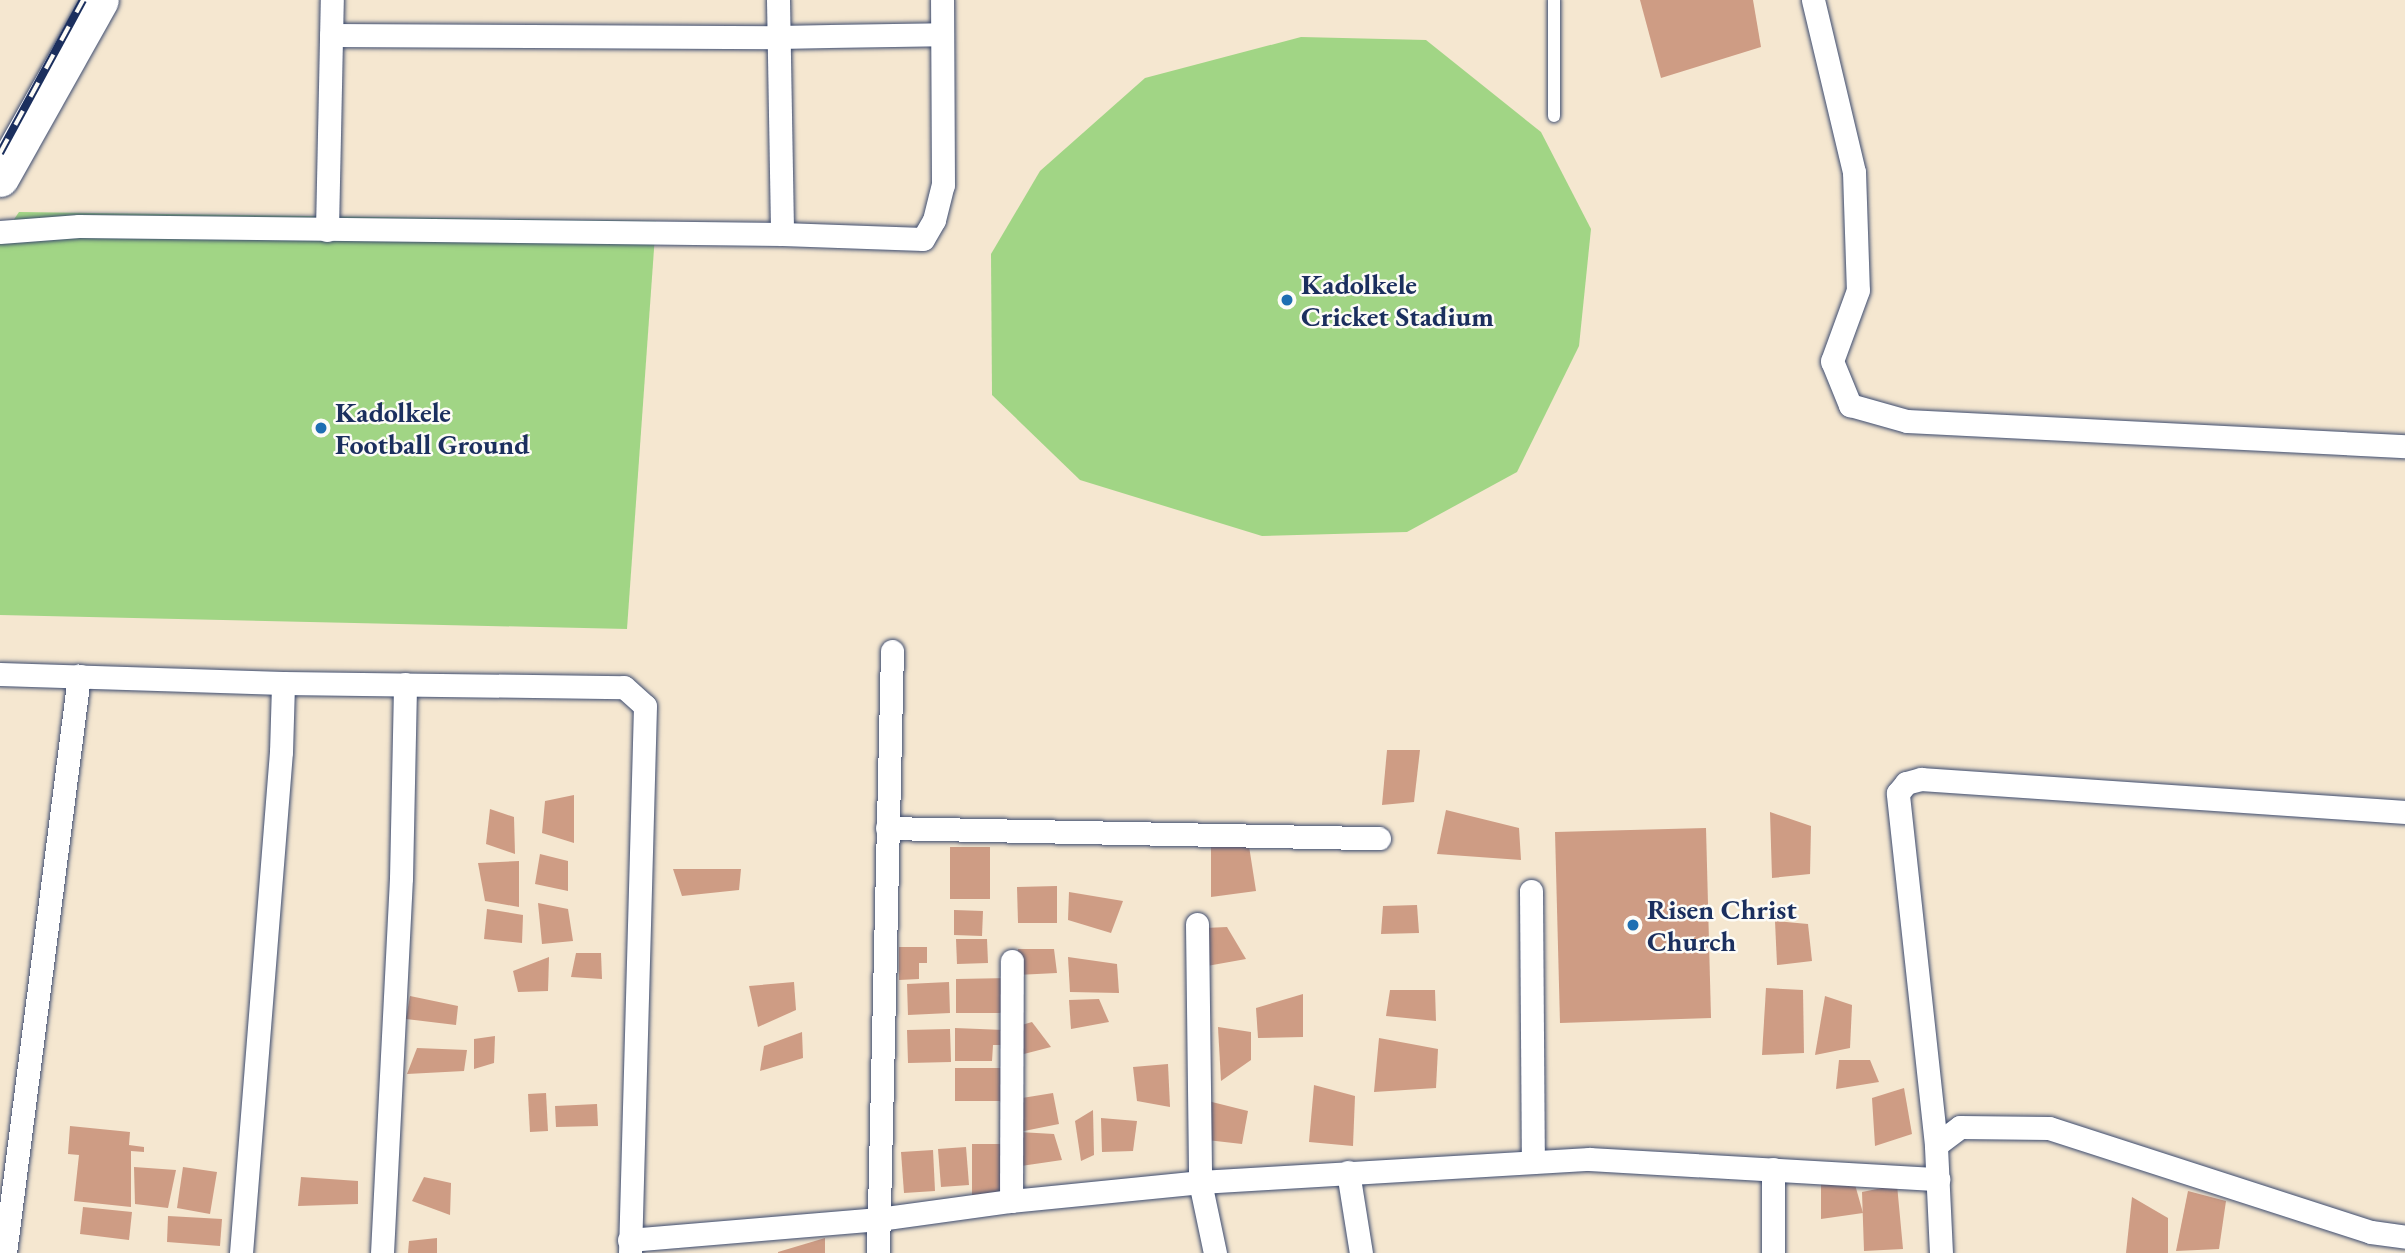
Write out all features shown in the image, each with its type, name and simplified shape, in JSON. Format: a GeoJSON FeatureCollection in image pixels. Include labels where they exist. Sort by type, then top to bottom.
{"type":"FeatureCollection","features":[{"type":"Feature","properties":{"kind":"main road"},"geometry":{"type":"LineString","coordinates":[[0,178],[100,0]]}},
{"type":"Feature","properties":{"kind":"street"},"geometry":{"type":"LineString","coordinates":[[327,230],[332,0]]}},
{"type":"Feature","properties":{"kind":"street"},"geometry":{"type":"LineString","coordinates":[[778,0],[782,234]]}},
{"type":"Feature","properties":{"kind":"street"},"geometry":{"type":"LineString","coordinates":[[0,232],[79,226],[782,234],[923,239],[934,220],[943,185],[942,0]]}},
{"type":"Feature","properties":{"kind":"street"},"geometry":{"type":"LineString","coordinates":[[1813,0],[1854,172],[1858,290],[1832,361],[1850,405],[1907,421],[2405,446]]}},
{"type":"Feature","properties":{"kind":"street"},"geometry":{"type":"LineString","coordinates":[[331,35],[778,37],[942,34]]}},
{"type":"Feature","properties":{"kind":"street"},"geometry":{"type":"LineString","coordinates":[[878,1253],[892,651]]}},
{"type":"Feature","properties":{"kind":"street"},"geometry":{"type":"LineString","coordinates":[[0,674],[283,683],[624,687],[646,706],[629,1247],[1011,1201],[1200,1182],[1589,1159],[1938,1179]]}},
{"type":"Feature","properties":{"kind":"street"},"geometry":{"type":"LineString","coordinates":[[5,1253],[79,676]]}},
{"type":"Feature","properties":{"kind":"street"},"geometry":{"type":"LineString","coordinates":[[241,1253],[281,752],[283,683]]}},
{"type":"Feature","properties":{"kind":"street"},"geometry":{"type":"LineString","coordinates":[[382,1253],[401,878],[405,684]]}},
{"type":"Feature","properties":{"kind":"street"},"geometry":{"type":"LineString","coordinates":[[1941,1253],[1936,1145],[1898,793],[1906,783],[1921,779],[2405,812]]}},
{"type":"Feature","properties":{"kind":"street"},"geometry":{"type":"LineString","coordinates":[[887,828],[1379,838]]}},
{"type":"Feature","properties":{"kind":"street"},"geometry":{"type":"LineString","coordinates":[[1531,891],[1533,1162]]}},
{"type":"Feature","properties":{"kind":"street"},"geometry":{"type":"LineString","coordinates":[[1197,923],[1200,1182],[1215,1253]]}},
{"type":"Feature","properties":{"kind":"street"},"geometry":{"type":"LineString","coordinates":[[1011,1201],[1012,961]]}},
{"type":"Feature","properties":{"kind":"street"},"geometry":{"type":"LineString","coordinates":[[1936,1145],[1961,1128],[2049,1128],[2371,1231],[2405,1237]]}},
{"type":"Feature","properties":{"kind":"street"},"geometry":{"type":"LineString","coordinates":[[1773,1170],[1773,1253]]}},
{"type":"Feature","properties":{"kind":"street"},"geometry":{"type":"LineString","coordinates":[[1348,1172],[1361,1253]]}},
{"type":"Feature","properties":{"kind":"lane"},"geometry":{"type":"LineString","coordinates":[[1554,0],[1554,116]]}},
{"type":"Feature","properties":{"kind":"green space","name":"Kadolkele Cricket Stadium"},"geometry":{"type":"Polygon","coordinates":[[[1301,37],[1426,40],[1541,132],[1591,229],[1579,346],[1517,472],[1407,532],[1262,536],[1080,480],[992,395],[991,254],[1040,171],[1145,78],[1301,37]]]}},
{"type":"Feature","properties":{"kind":"green space","name":"Kadolkele Football Ground"},"geometry":{"type":"Polygon","coordinates":[[[19,212],[656,221],[627,629],[0,615],[0,240],[19,212]]]}},
{"type":"Feature","properties":{"kind":"building"},"geometry":{"type":"Polygon","coordinates":[[[1640,0],[1753,0],[1761,47],[1661,78],[1640,0]]]}},
{"type":"Feature","properties":{"kind":"building"},"geometry":{"type":"Polygon","coordinates":[[[1387,750],[1420,750],[1414,802],[1382,805],[1387,750]]]}},
{"type":"Feature","properties":{"kind":"building"},"geometry":{"type":"Polygon","coordinates":[[[574,795],[574,843],[542,833],[545,801],[574,795]]]}},
{"type":"Feature","properties":{"kind":"building"},"geometry":{"type":"Polygon","coordinates":[[[490,809],[514,817],[515,854],[486,844],[490,809]]]}},
{"type":"Feature","properties":{"kind":"building"},"geometry":{"type":"Polygon","coordinates":[[[1446,810],[1519,828],[1521,860],[1437,854],[1446,810]]]}},
{"type":"Feature","properties":{"kind":"building"},"geometry":{"type":"Polygon","coordinates":[[[1770,812],[1811,826],[1810,874],[1772,878],[1770,812]]]}},
{"type":"Feature","properties":{"kind":"building","name":"Risen Christ Church"},"geometry":{"type":"Polygon","coordinates":[[[1706,828],[1711,1018],[1560,1023],[1555,832],[1706,828]]]}},
{"type":"Feature","properties":{"kind":"building"},"geometry":{"type":"Polygon","coordinates":[[[1211,844],[1249,846],[1256,891],[1211,897],[1211,844]]]}},
{"type":"Feature","properties":{"kind":"building"},"geometry":{"type":"Polygon","coordinates":[[[950,847],[990,847],[990,899],[950,899],[950,847]]]}},
{"type":"Feature","properties":{"kind":"building"},"geometry":{"type":"Polygon","coordinates":[[[540,854],[568,861],[568,891],[535,884],[540,854]]]}},
{"type":"Feature","properties":{"kind":"building"},"geometry":{"type":"Polygon","coordinates":[[[519,861],[519,907],[485,901],[478,863],[519,861]]]}},
{"type":"Feature","properties":{"kind":"building"},"geometry":{"type":"Polygon","coordinates":[[[673,869],[741,869],[739,890],[682,896],[673,869]]]}},
{"type":"Feature","properties":{"kind":"building"},"geometry":{"type":"Polygon","coordinates":[[[1057,886],[1057,923],[1018,923],[1017,887],[1057,886]]]}},
{"type":"Feature","properties":{"kind":"building"},"geometry":{"type":"Polygon","coordinates":[[[1069,892],[1123,901],[1111,933],[1068,920],[1069,892]]]}},
{"type":"Feature","properties":{"kind":"building"},"geometry":{"type":"Polygon","coordinates":[[[538,903],[568,909],[573,941],[542,944],[538,903]]]}},
{"type":"Feature","properties":{"kind":"building"},"geometry":{"type":"Polygon","coordinates":[[[1417,905],[1419,933],[1381,934],[1383,906],[1417,905]]]}},
{"type":"Feature","properties":{"kind":"building"},"geometry":{"type":"Polygon","coordinates":[[[487,909],[523,915],[522,943],[484,939],[487,909]]]}},
{"type":"Feature","properties":{"kind":"building"},"geometry":{"type":"Polygon","coordinates":[[[954,910],[983,911],[982,936],[954,935],[954,910]]]}},
{"type":"Feature","properties":{"kind":"building"},"geometry":{"type":"Polygon","coordinates":[[[1775,921],[1808,924],[1812,961],[1777,965],[1775,921]]]}},
{"type":"Feature","properties":{"kind":"building"},"geometry":{"type":"Polygon","coordinates":[[[1227,927],[1246,959],[1207,966],[1205,928],[1227,927]]]}},
{"type":"Feature","properties":{"kind":"building"},"geometry":{"type":"Polygon","coordinates":[[[956,939],[987,939],[988,963],[957,964],[956,939]]]}},
{"type":"Feature","properties":{"kind":"building"},"geometry":{"type":"Polygon","coordinates":[[[899,947],[927,947],[927,963],[919,963],[919,979],[899,980],[899,947]]]}},
{"type":"Feature","properties":{"kind":"building"},"geometry":{"type":"Polygon","coordinates":[[[1018,949],[1054,949],[1057,973],[1017,975],[1018,949]]]}},
{"type":"Feature","properties":{"kind":"building"},"geometry":{"type":"Polygon","coordinates":[[[576,953],[601,953],[602,979],[571,977],[576,953]]]}},
{"type":"Feature","properties":{"kind":"building"},"geometry":{"type":"Polygon","coordinates":[[[549,957],[548,991],[518,992],[513,971],[549,957]]]}},
{"type":"Feature","properties":{"kind":"building"},"geometry":{"type":"Polygon","coordinates":[[[1068,957],[1117,964],[1119,993],[1070,992],[1068,957]]]}},
{"type":"Feature","properties":{"kind":"building"},"geometry":{"type":"Polygon","coordinates":[[[1010,978],[1010,1013],[956,1013],[956,979],[1010,978]]]}},
{"type":"Feature","properties":{"kind":"building"},"geometry":{"type":"Polygon","coordinates":[[[794,982],[796,1010],[758,1027],[749,986],[794,982]]]}},
{"type":"Feature","properties":{"kind":"building"},"geometry":{"type":"Polygon","coordinates":[[[949,982],[950,1013],[908,1015],[907,984],[949,982]]]}},
{"type":"Feature","properties":{"kind":"building"},"geometry":{"type":"Polygon","coordinates":[[[1766,988],[1803,990],[1804,1053],[1762,1055],[1766,988]]]}},
{"type":"Feature","properties":{"kind":"building"},"geometry":{"type":"Polygon","coordinates":[[[1390,990],[1435,990],[1436,1021],[1386,1016],[1390,990]]]}},
{"type":"Feature","properties":{"kind":"building"},"geometry":{"type":"Polygon","coordinates":[[[1303,994],[1303,1037],[1258,1038],[1256,1008],[1303,994]]]}},
{"type":"Feature","properties":{"kind":"building"},"geometry":{"type":"Polygon","coordinates":[[[410,996],[458,1006],[456,1025],[406,1019],[410,996]]]}},
{"type":"Feature","properties":{"kind":"building"},"geometry":{"type":"Polygon","coordinates":[[[1825,996],[1852,1005],[1850,1048],[1815,1055],[1825,996]]]}},
{"type":"Feature","properties":{"kind":"building"},"geometry":{"type":"Polygon","coordinates":[[[1099,999],[1109,1022],[1071,1029],[1069,1000],[1099,999]]]}},
{"type":"Feature","properties":{"kind":"building"},"geometry":{"type":"Polygon","coordinates":[[[1032,1022],[1051,1047],[1020,1055],[1018,1026],[1032,1022]]]}},
{"type":"Feature","properties":{"kind":"building"},"geometry":{"type":"Polygon","coordinates":[[[1218,1027],[1251,1032],[1251,1060],[1221,1081],[1218,1027]]]}},
{"type":"Feature","properties":{"kind":"building"},"geometry":{"type":"Polygon","coordinates":[[[955,1028],[1004,1030],[1004,1045],[993,1045],[992,1061],[955,1061],[955,1028]]]}},
{"type":"Feature","properties":{"kind":"building"},"geometry":{"type":"Polygon","coordinates":[[[950,1029],[951,1062],[908,1063],[907,1030],[950,1029]]]}},
{"type":"Feature","properties":{"kind":"building"},"geometry":{"type":"Polygon","coordinates":[[[802,1032],[803,1058],[760,1071],[764,1046],[802,1032]]]}},
{"type":"Feature","properties":{"kind":"building"},"geometry":{"type":"Polygon","coordinates":[[[495,1036],[494,1063],[474,1069],[474,1039],[495,1036]]]}},
{"type":"Feature","properties":{"kind":"building"},"geometry":{"type":"Polygon","coordinates":[[[1379,1038],[1438,1049],[1436,1088],[1374,1092],[1379,1038]]]}},
{"type":"Feature","properties":{"kind":"building"},"geometry":{"type":"Polygon","coordinates":[[[417,1048],[467,1050],[464,1071],[407,1074],[417,1048]]]}},
{"type":"Feature","properties":{"kind":"building"},"geometry":{"type":"Polygon","coordinates":[[[1839,1060],[1870,1060],[1879,1082],[1836,1089],[1839,1060]]]}},
{"type":"Feature","properties":{"kind":"building"},"geometry":{"type":"Polygon","coordinates":[[[1168,1064],[1170,1107],[1137,1101],[1133,1067],[1168,1064]]]}},
{"type":"Feature","properties":{"kind":"building"},"geometry":{"type":"Polygon","coordinates":[[[955,1068],[1002,1068],[1001,1101],[955,1101],[955,1068]]]}},
{"type":"Feature","properties":{"kind":"building"},"geometry":{"type":"Polygon","coordinates":[[[1314,1085],[1355,1096],[1353,1146],[1309,1142],[1314,1085]]]}},
{"type":"Feature","properties":{"kind":"building"},"geometry":{"type":"Polygon","coordinates":[[[1904,1088],[1912,1134],[1875,1146],[1872,1098],[1904,1088]]]}},
{"type":"Feature","properties":{"kind":"building"},"geometry":{"type":"Polygon","coordinates":[[[546,1093],[548,1131],[530,1132],[528,1094],[546,1093]]]}},
{"type":"Feature","properties":{"kind":"building"},"geometry":{"type":"Polygon","coordinates":[[[1053,1093],[1059,1124],[1019,1132],[1054,1134],[1062,1160],[1021,1166],[1016,1099],[1053,1093]]]}},
{"type":"Feature","properties":{"kind":"building"},"geometry":{"type":"Polygon","coordinates":[[[1208,1101],[1248,1111],[1242,1144],[1207,1140],[1208,1101]]]}},
{"type":"Feature","properties":{"kind":"building"},"geometry":{"type":"Polygon","coordinates":[[[597,1104],[598,1126],[556,1127],[555,1106],[597,1104]]]}},
{"type":"Feature","properties":{"kind":"building"},"geometry":{"type":"Polygon","coordinates":[[[1093,1110],[1094,1155],[1081,1161],[1075,1121],[1093,1110]]]}},
{"type":"Feature","properties":{"kind":"building"},"geometry":{"type":"Polygon","coordinates":[[[1101,1118],[1137,1121],[1133,1151],[1102,1152],[1101,1118]]]}},
{"type":"Feature","properties":{"kind":"building"},"geometry":{"type":"Polygon","coordinates":[[[70,1126],[130,1132],[129,1145],[144,1147],[144,1152],[131,1151],[131,1207],[74,1201],[79,1155],[68,1154],[70,1126]]]}},
{"type":"Feature","properties":{"kind":"building"},"geometry":{"type":"Polygon","coordinates":[[[972,1144],[1002,1144],[1002,1196],[972,1197],[972,1144]]]}},
{"type":"Feature","properties":{"kind":"building"},"geometry":{"type":"Polygon","coordinates":[[[966,1147],[969,1185],[941,1187],[938,1149],[966,1147]]]}},
{"type":"Feature","properties":{"kind":"building"},"geometry":{"type":"Polygon","coordinates":[[[933,1150],[935,1191],[904,1193],[901,1152],[933,1150]]]}},
{"type":"Feature","properties":{"kind":"building"},"geometry":{"type":"Polygon","coordinates":[[[134,1167],[176,1170],[168,1208],[135,1204],[134,1167]]]}},
{"type":"Feature","properties":{"kind":"building"},"geometry":{"type":"Polygon","coordinates":[[[183,1167],[217,1172],[210,1214],[177,1208],[183,1167]]]}},
{"type":"Feature","properties":{"kind":"building"},"geometry":{"type":"Polygon","coordinates":[[[301,1177],[358,1181],[358,1204],[298,1206],[301,1177]]]}},
{"type":"Feature","properties":{"kind":"building"},"geometry":{"type":"Polygon","coordinates":[[[424,1177],[451,1183],[450,1215],[412,1201],[424,1177]]]}},
{"type":"Feature","properties":{"kind":"building"},"geometry":{"type":"Polygon","coordinates":[[[1854,1181],[1863,1213],[1821,1219],[1821,1183],[1854,1181]]]}},
{"type":"Feature","properties":{"kind":"building"},"geometry":{"type":"Polygon","coordinates":[[[1897,1185],[1903,1249],[1864,1251],[1862,1192],[1897,1185]]]}},
{"type":"Feature","properties":{"kind":"building"},"geometry":{"type":"Polygon","coordinates":[[[2188,1191],[2226,1201],[2219,1249],[2176,1251],[2188,1191]]]}},
{"type":"Feature","properties":{"kind":"building"},"geometry":{"type":"Polygon","coordinates":[[[2132,1197],[2168,1218],[2168,1253],[2126,1253],[2132,1197]]]}},
{"type":"Feature","properties":{"kind":"building"},"geometry":{"type":"Polygon","coordinates":[[[83,1207],[132,1212],[129,1240],[80,1234],[83,1207]]]}},
{"type":"Feature","properties":{"kind":"building"},"geometry":{"type":"Polygon","coordinates":[[[168,1216],[222,1219],[220,1246],[167,1242],[168,1216]]]}},
{"type":"Feature","properties":{"kind":"building"},"geometry":{"type":"Polygon","coordinates":[[[437,1238],[437,1253],[408,1253],[409,1241],[437,1238]]]}},
{"type":"Feature","properties":{"kind":"building"},"geometry":{"type":"Polygon","coordinates":[[[825,1238],[825,1253],[778,1253],[778,1252],[825,1238]]]}},
{"type":"Feature","properties":{"kind":"railway"},"geometry":{"type":"LineString","coordinates":[[0,153],[83,0]]}},
{"type":"Feature","properties":{"kind":"place","name":"Kadolkele Cricket Stadium"},"geometry":{"type":"Point","coordinates":[1287,300]}},
{"type":"Feature","properties":{"kind":"place","name":"Kadolkele Football Ground"},"geometry":{"type":"Point","coordinates":[321,428]}},
{"type":"Feature","properties":{"kind":"place","name":"Risen Christ Church"},"geometry":{"type":"Point","coordinates":[1633,925]}}]}
